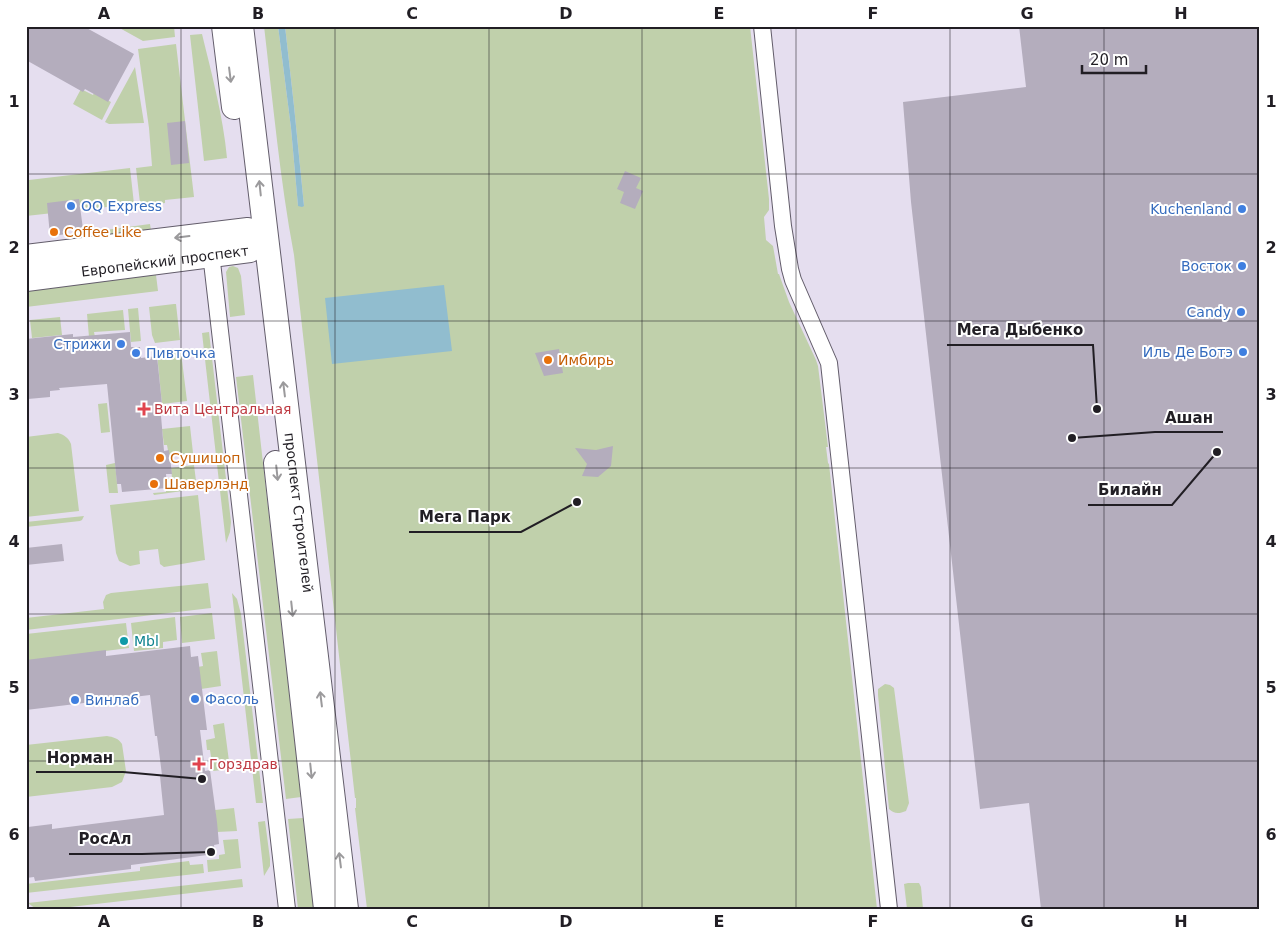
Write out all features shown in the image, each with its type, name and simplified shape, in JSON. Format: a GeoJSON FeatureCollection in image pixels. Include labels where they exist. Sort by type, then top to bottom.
{"type":"FeatureCollection","features":[{"type":"Feature","properties":{"kind":"street","name":"проспект Строителей"},"geometry":{"type":"LineString","coordinates":[[224,26],[241,163],[254,239],[346,909]]}},
{"type":"Feature","properties":{"kind":"street","name":"проспект Строителей"},"geometry":{"type":"LineString","coordinates":[[241,26],[261,333],[326,909]]}},
{"type":"Feature","properties":{"kind":"street"},"geometry":{"type":"LineString","coordinates":[[762,26],[783,226],[790,269],[829,363],[889,909]]}},
{"type":"Feature","properties":{"kind":"street","name":"Европейский проспект"},"geometry":{"type":"LineString","coordinates":[[26,279],[210,245],[254,239]]}},
{"type":"Feature","properties":{"kind":"street","name":"Европейский проспект"},"geometry":{"type":"LineString","coordinates":[[26,257],[210,245]]}},
{"type":"Feature","properties":{"kind":"street"},"geometry":{"type":"LineString","coordinates":[[210,245],[287,909]]}},
{"type":"Feature","properties":{"kind":"green space"},"geometry":{"type":"Polygon","coordinates":[[[116,26],[174,26],[175,37],[143,41],[116,26]]]}},
{"type":"Feature","properties":{"kind":"green space"},"geometry":{"type":"Polygon","coordinates":[[[264,26],[278,26],[291,128],[298,206],[304,206],[285,26],[750,26],[769,199],[769,210],[764,217],[766,240],[773,246],[778,274],[818,366],[877,909],[367,909],[294,255],[281,170],[264,26]]]}},
{"type":"Feature","properties":{"kind":"green space"},"geometry":{"type":"Polygon","coordinates":[[[202,34],[220,111],[227,158],[204,161],[190,35],[202,34]]]}},
{"type":"Feature","properties":{"kind":"green space"},"geometry":{"type":"Polygon","coordinates":[[[176,44],[194,197],[165,200],[165,203],[143,206],[140,203],[136,168],[152,166],[149,128],[138,49],[176,44]]]}},
{"type":"Feature","properties":{"kind":"green space"},"geometry":{"type":"Polygon","coordinates":[[[135,67],[144,123],[109,124],[105,122],[135,67]]]}},
{"type":"Feature","properties":{"kind":"green space"},"geometry":{"type":"Polygon","coordinates":[[[81,89],[111,102],[102,120],[73,104],[81,89]]]}},
{"type":"Feature","properties":{"kind":"green space"},"geometry":{"type":"Polygon","coordinates":[[[130,168],[134,204],[26,216],[26,183],[29,180],[130,168]]]}},
{"type":"Feature","properties":{"kind":"green space"},"geometry":{"type":"Polygon","coordinates":[[[150,224],[151,230],[98,236],[98,231],[150,224]]]}},
{"type":"Feature","properties":{"kind":"green space"},"geometry":{"type":"Polygon","coordinates":[[[229,267],[238,268],[241,276],[245,315],[230,317],[226,272],[229,267]]]}},
{"type":"Feature","properties":{"kind":"green space"},"geometry":{"type":"Polygon","coordinates":[[[156,275],[158,291],[26,307],[26,290],[156,275]]]}},
{"type":"Feature","properties":{"kind":"green space"},"geometry":{"type":"Polygon","coordinates":[[[176,304],[180,340],[155,343],[152,335],[149,307],[176,304]]]}},
{"type":"Feature","properties":{"kind":"green space"},"geometry":{"type":"Polygon","coordinates":[[[138,308],[141,341],[131,342],[128,309],[138,308]]]}},
{"type":"Feature","properties":{"kind":"green space"},"geometry":{"type":"Polygon","coordinates":[[[123,310],[125,330],[94,332],[95,337],[89,337],[87,314],[123,310]]]}},
{"type":"Feature","properties":{"kind":"green space"},"geometry":{"type":"Polygon","coordinates":[[[60,317],[62,335],[32,338],[30,320],[60,317]]]}},
{"type":"Feature","properties":{"kind":"green space"},"geometry":{"type":"Polygon","coordinates":[[[209,332],[231,522],[226,543],[202,333],[209,332]]]}},
{"type":"Feature","properties":{"kind":"green space"},"geometry":{"type":"Polygon","coordinates":[[[181,352],[187,401],[162,404],[157,354],[181,352]]]}},
{"type":"Feature","properties":{"kind":"green space"},"geometry":{"type":"Polygon","coordinates":[[[253,375],[301,797],[286,799],[236,377],[253,375]]]}},
{"type":"Feature","properties":{"kind":"green space"},"geometry":{"type":"Polygon","coordinates":[[[107,403],[110,432],[101,433],[98,404],[107,403]]]}},
{"type":"Feature","properties":{"kind":"green space"},"geometry":{"type":"Polygon","coordinates":[[[190,426],[193,453],[169,456],[167,445],[164,445],[162,429],[190,426]]]}},
{"type":"Feature","properties":{"kind":"green space"},"geometry":{"type":"Polygon","coordinates":[[[58,433],[66,437],[71,444],[79,511],[26,517],[26,437],[58,433]]]}},
{"type":"Feature","properties":{"kind":"green space"},"geometry":{"type":"Polygon","coordinates":[[[115,463],[118,493],[109,493],[106,465],[115,463]]]}},
{"type":"Feature","properties":{"kind":"green space"},"geometry":{"type":"Polygon","coordinates":[[[194,465],[197,489],[154,495],[153,493],[166,492],[166,488],[169,488],[168,478],[172,478],[171,468],[194,465]]]}},
{"type":"Feature","properties":{"kind":"green space"},"geometry":{"type":"Polygon","coordinates":[[[198,495],[205,560],[164,567],[160,564],[158,549],[139,551],[140,564],[130,566],[119,561],[116,553],[110,505],[198,495]]]}},
{"type":"Feature","properties":{"kind":"green space"},"geometry":{"type":"Polygon","coordinates":[[[84,516],[80,521],[26,527],[26,522],[84,516]]]}},
{"type":"Feature","properties":{"kind":"green space"},"geometry":{"type":"Polygon","coordinates":[[[208,583],[211,608],[26,630],[26,618],[104,609],[103,602],[106,595],[111,593],[208,583]]]}},
{"type":"Feature","properties":{"kind":"green space"},"geometry":{"type":"Polygon","coordinates":[[[232,593],[237,599],[241,614],[263,803],[256,803],[232,593]]]}},
{"type":"Feature","properties":{"kind":"green space"},"geometry":{"type":"Polygon","coordinates":[[[212,613],[215,639],[182,643],[180,617],[212,613]]]}},
{"type":"Feature","properties":{"kind":"green space"},"geometry":{"type":"Polygon","coordinates":[[[175,617],[177,640],[163,642],[163,648],[134,651],[131,623],[175,617]]]}},
{"type":"Feature","properties":{"kind":"green space"},"geometry":{"type":"Polygon","coordinates":[[[126,623],[129,648],[26,661],[26,634],[126,623]]]}},
{"type":"Feature","properties":{"kind":"green space"},"geometry":{"type":"Polygon","coordinates":[[[217,651],[221,686],[201,689],[198,667],[203,666],[201,653],[217,651]]]}},
{"type":"Feature","properties":{"kind":"green space"},"geometry":{"type":"Polygon","coordinates":[[[885,684],[894,688],[909,803],[906,811],[899,813],[889,809],[878,695],[878,689],[885,684]]]}},
{"type":"Feature","properties":{"kind":"green space"},"geometry":{"type":"Polygon","coordinates":[[[224,723],[230,769],[213,771],[210,750],[207,750],[206,740],[215,738],[213,725],[224,723]]]}},
{"type":"Feature","properties":{"kind":"green space"},"geometry":{"type":"Polygon","coordinates":[[[107,736],[117,739],[122,744],[126,771],[122,782],[112,787],[26,797],[26,745],[107,736]]]}},
{"type":"Feature","properties":{"kind":"green space"},"geometry":{"type":"Polygon","coordinates":[[[234,808],[237,831],[217,832],[215,810],[234,808]]]}},
{"type":"Feature","properties":{"kind":"green space"},"geometry":{"type":"Polygon","coordinates":[[[303,818],[314,909],[298,909],[288,819],[303,818]]]}},
{"type":"Feature","properties":{"kind":"green space"},"geometry":{"type":"Polygon","coordinates":[[[265,821],[270,866],[264,876],[258,822],[265,821]]]}},
{"type":"Feature","properties":{"kind":"green space"},"geometry":{"type":"Polygon","coordinates":[[[238,839],[241,868],[208,872],[207,860],[219,859],[219,855],[225,854],[223,840],[238,839]]]}},
{"type":"Feature","properties":{"kind":"green space"},"geometry":{"type":"Polygon","coordinates":[[[189,861],[190,865],[203,864],[204,873],[26,893],[26,884],[140,871],[140,867],[189,861]]]}},
{"type":"Feature","properties":{"kind":"green space"},"geometry":{"type":"Polygon","coordinates":[[[242,879],[243,887],[53,909],[36,909],[28,903],[242,879]]]}},
{"type":"Feature","properties":{"kind":"green space"},"geometry":{"type":"Polygon","coordinates":[[[919,883],[923,909],[907,909],[904,884],[919,883]]]}},
{"type":"Feature","properties":{"kind":"water"},"geometry":{"type":"Polygon","coordinates":[[[278,26],[285,26],[304,206],[302,207],[298,206],[291,128],[278,26]]]}},
{"type":"Feature","properties":{"kind":"water"},"geometry":{"type":"Polygon","coordinates":[[[444,285],[452,351],[332,364],[325,298],[444,285]]]}},
{"type":"Feature","properties":{"kind":"building"},"geometry":{"type":"Polygon","coordinates":[[[26,26],[83,26],[134,54],[108,102],[85,89],[83,92],[26,60],[26,26]]]}},
{"type":"Feature","properties":{"kind":"building"},"geometry":{"type":"Polygon","coordinates":[[[1019,26],[1259,26],[1259,909],[1041,909],[1029,803],[980,809],[911,202],[903,102],[1026,87],[1019,26]]]}},
{"type":"Feature","properties":{"kind":"building"},"geometry":{"type":"Polygon","coordinates":[[[185,121],[189,163],[171,165],[167,123],[185,121]]]}},
{"type":"Feature","properties":{"kind":"building"},"geometry":{"type":"Polygon","coordinates":[[[625,171],[641,178],[636,188],[643,191],[635,209],[620,203],[624,192],[617,189],[625,171]]]}},
{"type":"Feature","properties":{"kind":"building"},"geometry":{"type":"Polygon","coordinates":[[[79,199],[83,229],[68,230],[68,234],[50,236],[47,203],[79,199]]]}},
{"type":"Feature","properties":{"kind":"building"},"geometry":{"type":"Polygon","coordinates":[[[130,332],[131,347],[140,347],[141,358],[157,356],[164,451],[169,450],[172,474],[166,474],[167,488],[122,492],[121,484],[117,484],[107,384],[59,388],[60,390],[50,391],[50,397],[28,399],[26,387],[26,339],[73,334],[73,337],[130,332]]]}},
{"type":"Feature","properties":{"kind":"building","name":"Имбирь"},"geometry":{"type":"Polygon","coordinates":[[[559,349],[563,373],[544,376],[535,353],[559,349]]]}},
{"type":"Feature","properties":{"kind":"building"},"geometry":{"type":"Polygon","coordinates":[[[613,446],[611,466],[598,477],[582,476],[587,464],[575,448],[596,450],[613,446]]]}},
{"type":"Feature","properties":{"kind":"building"},"geometry":{"type":"Polygon","coordinates":[[[62,544],[64,561],[26,565],[26,548],[62,544]]]}},
{"type":"Feature","properties":{"kind":"building"},"geometry":{"type":"Polygon","coordinates":[[[190,646],[191,657],[198,656],[207,730],[200,730],[205,771],[210,770],[217,822],[219,844],[214,845],[215,854],[131,865],[131,869],[35,881],[34,877],[26,878],[26,832],[29,832],[28,827],[52,824],[52,829],[164,815],[160,776],[162,775],[150,695],[26,710],[26,660],[106,650],[106,656],[190,646]]]}},
{"type":"Feature","properties":{"kind":"place","name":"OQ Express"},"geometry":{"type":"Point","coordinates":[71,206]}},
{"type":"Feature","properties":{"kind":"place","name":"Kuchenland"},"geometry":{"type":"Point","coordinates":[1242,209]}},
{"type":"Feature","properties":{"kind":"place","name":"Coffee Like"},"geometry":{"type":"Point","coordinates":[54,232]}},
{"type":"Feature","properties":{"kind":"place","name":"Восток"},"geometry":{"type":"Point","coordinates":[1242,266]}},
{"type":"Feature","properties":{"kind":"place","name":"Candy"},"geometry":{"type":"Point","coordinates":[1241,312]}},
{"type":"Feature","properties":{"kind":"place","name":"Стрижи"},"geometry":{"type":"Point","coordinates":[121,344]}},
{"type":"Feature","properties":{"kind":"place","name":"Иль Де Ботэ"},"geometry":{"type":"Point","coordinates":[1243,352]}},
{"type":"Feature","properties":{"kind":"place","name":"Пивточка"},"geometry":{"type":"Point","coordinates":[136,353]}},
{"type":"Feature","properties":{"kind":"place","name":"Имбирь"},"geometry":{"type":"Point","coordinates":[548,360]}},
{"type":"Feature","properties":{"kind":"place","name":"Вита Центральная"},"geometry":{"type":"Point","coordinates":[144,409]}},
{"type":"Feature","properties":{"kind":"place","name":"Мега Дыбенко"},"geometry":{"type":"Point","coordinates":[1097,409]}},
{"type":"Feature","properties":{"kind":"place","name":"Ашан"},"geometry":{"type":"Point","coordinates":[1072,438]}},
{"type":"Feature","properties":{"kind":"place","name":"Билайн"},"geometry":{"type":"Point","coordinates":[1217,452]}},
{"type":"Feature","properties":{"kind":"place","name":"Сушишоп"},"geometry":{"type":"Point","coordinates":[160,458]}},
{"type":"Feature","properties":{"kind":"place","name":"Шаверлэнд"},"geometry":{"type":"Point","coordinates":[154,484]}},
{"type":"Feature","properties":{"kind":"place","name":"Мега Парк"},"geometry":{"type":"Point","coordinates":[577,502]}},
{"type":"Feature","properties":{"kind":"place","name":"Mbl"},"geometry":{"type":"Point","coordinates":[124,641]}},
{"type":"Feature","properties":{"kind":"place","name":"Фасоль"},"geometry":{"type":"Point","coordinates":[195,699]}},
{"type":"Feature","properties":{"kind":"place","name":"Винлаб"},"geometry":{"type":"Point","coordinates":[75,700]}},
{"type":"Feature","properties":{"kind":"place","name":"Горздрав"},"geometry":{"type":"Point","coordinates":[199,764]}},
{"type":"Feature","properties":{"kind":"place","name":"Норман"},"geometry":{"type":"Point","coordinates":[202,779]}},
{"type":"Feature","properties":{"kind":"place","name":"РосАл"},"geometry":{"type":"Point","coordinates":[211,852]}}]}
